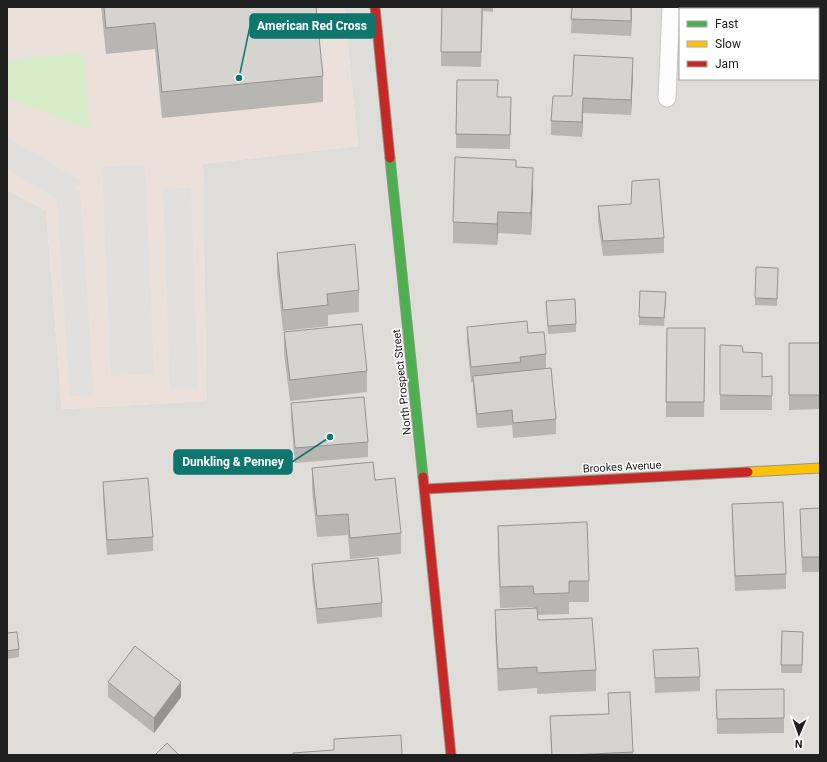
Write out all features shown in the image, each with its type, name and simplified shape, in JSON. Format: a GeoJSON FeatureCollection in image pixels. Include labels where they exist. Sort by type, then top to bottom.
{"type":"FeatureCollection","features":[{"type":"Feature","properties":{"kind":"street","name":"North Prospect Street"},"geometry":{"type":"LineString","coordinates":[[375,7],[451,755]]}},
{"type":"Feature","properties":{"kind":"street","name":"Brookes Avenue"},"geometry":{"type":"LineString","coordinates":[[425,489],[820,468]]}},
{"type":"Feature","properties":{"kind":"lane"},"geometry":{"type":"LineString","coordinates":[[667,98],[671,7]]}},
{"type":"Feature","properties":{"kind":"shaded area"},"geometry":{"type":"Polygon","coordinates":[[[7,7],[344,7],[358,146],[203,164],[207,401],[62,409],[46,211],[7,190],[7,7]]]}},
{"type":"Feature","properties":{"kind":"shaded area"},"geometry":{"type":"Polygon","coordinates":[[[344,7],[820,7],[820,755],[7,755],[7,190],[46,211],[62,409],[206,401],[203,164],[358,146],[344,7]]]}},
{"type":"Feature","properties":{"kind":"shaded area"},"geometry":{"type":"Polygon","coordinates":[[[7,137],[81,181],[75,190],[80,190],[94,395],[70,396],[57,200],[7,168],[7,137]]]}},
{"type":"Feature","properties":{"kind":"shaded area"},"geometry":{"type":"Polygon","coordinates":[[[145,165],[154,374],[111,376],[102,167],[145,165]]]}},
{"type":"Feature","properties":{"kind":"shaded area"},"geometry":{"type":"Polygon","coordinates":[[[191,188],[198,388],[170,389],[163,189],[191,188]]]}},
{"type":"Feature","properties":{"kind":"green space"},"geometry":{"type":"Polygon","coordinates":[[[83,52],[90,130],[7,97],[7,60],[83,52]]]}},
{"type":"Feature","properties":{"kind":"building"},"geometry":{"type":"Polygon","coordinates":[[[104,7],[316,7],[323,76],[162,92],[155,23],[106,28],[104,7]]]}},
{"type":"Feature","properties":{"kind":"building"},"geometry":{"type":"Polygon","coordinates":[[[442,7],[482,7],[481,52],[441,52],[442,7]]]}},
{"type":"Feature","properties":{"kind":"building"},"geometry":{"type":"Polygon","coordinates":[[[572,7],[631,7],[631,21],[571,19],[572,7]]]}},
{"type":"Feature","properties":{"kind":"building"},"geometry":{"type":"Polygon","coordinates":[[[574,55],[633,58],[631,100],[583,98],[582,122],[551,121],[553,96],[572,96],[574,55]]]}},
{"type":"Feature","properties":{"kind":"building"},"geometry":{"type":"Polygon","coordinates":[[[457,80],[498,80],[497,97],[511,97],[510,135],[456,134],[457,80]]]}},
{"type":"Feature","properties":{"kind":"building"},"geometry":{"type":"Polygon","coordinates":[[[455,157],[516,160],[516,167],[533,168],[531,213],[498,212],[497,224],[453,222],[455,157]]]}},
{"type":"Feature","properties":{"kind":"building"},"geometry":{"type":"Polygon","coordinates":[[[659,179],[664,238],[603,241],[598,206],[631,204],[632,181],[659,179]]]}},
{"type":"Feature","properties":{"kind":"building"},"geometry":{"type":"Polygon","coordinates":[[[355,244],[359,290],[327,294],[328,305],[283,310],[277,253],[355,244]]]}},
{"type":"Feature","properties":{"kind":"building"},"geometry":{"type":"Polygon","coordinates":[[[756,267],[778,268],[777,299],[755,298],[756,267]]]}},
{"type":"Feature","properties":{"kind":"building"},"geometry":{"type":"Polygon","coordinates":[[[640,291],[666,292],[664,318],[639,317],[640,291]]]}},
{"type":"Feature","properties":{"kind":"building"},"geometry":{"type":"Polygon","coordinates":[[[575,299],[576,324],[548,326],[546,301],[575,299]]]}},
{"type":"Feature","properties":{"kind":"building"},"geometry":{"type":"Polygon","coordinates":[[[527,321],[528,333],[544,332],[546,354],[520,357],[521,362],[471,367],[467,327],[527,321]]]}},
{"type":"Feature","properties":{"kind":"building"},"geometry":{"type":"Polygon","coordinates":[[[362,324],[367,371],[290,380],[284,332],[362,324]]]}},
{"type":"Feature","properties":{"kind":"building"},"geometry":{"type":"Polygon","coordinates":[[[667,328],[705,328],[704,402],[666,402],[667,328]]]}},
{"type":"Feature","properties":{"kind":"building"},"geometry":{"type":"Polygon","coordinates":[[[789,343],[820,343],[820,395],[789,395],[789,343]]]}},
{"type":"Feature","properties":{"kind":"building"},"geometry":{"type":"Polygon","coordinates":[[[720,345],[742,346],[743,352],[762,353],[762,377],[772,376],[772,396],[720,395],[720,345]]]}},
{"type":"Feature","properties":{"kind":"building"},"geometry":{"type":"Polygon","coordinates":[[[551,368],[556,419],[513,423],[512,410],[477,414],[473,376],[551,368]]]}},
{"type":"Feature","properties":{"kind":"building"},"geometry":{"type":"Polygon","coordinates":[[[364,397],[368,442],[295,448],[291,403],[364,397]]]}},
{"type":"Feature","properties":{"kind":"building"},"geometry":{"type":"Polygon","coordinates":[[[373,462],[375,480],[395,478],[401,533],[350,538],[348,514],[317,516],[312,468],[373,462]]]}},
{"type":"Feature","properties":{"kind":"building"},"geometry":{"type":"Polygon","coordinates":[[[148,478],[153,537],[107,540],[103,482],[148,478]]]}},
{"type":"Feature","properties":{"kind":"building"},"geometry":{"type":"Polygon","coordinates":[[[783,502],[786,574],[735,576],[732,504],[783,502]]]}},
{"type":"Feature","properties":{"kind":"building"},"geometry":{"type":"Polygon","coordinates":[[[820,508],[820,557],[802,557],[800,509],[820,508]]]}},
{"type":"Feature","properties":{"kind":"building"},"geometry":{"type":"Polygon","coordinates":[[[587,522],[589,581],[569,581],[569,593],[534,594],[533,586],[500,587],[498,526],[587,522]]]}},
{"type":"Feature","properties":{"kind":"building"},"geometry":{"type":"Polygon","coordinates":[[[378,558],[382,603],[317,609],[312,564],[378,558]]]}},
{"type":"Feature","properties":{"kind":"building"},"geometry":{"type":"Polygon","coordinates":[[[537,608],[538,620],[592,618],[596,670],[537,673],[537,667],[498,669],[495,610],[537,608]]]}},
{"type":"Feature","properties":{"kind":"building"},"geometry":{"type":"Polygon","coordinates":[[[782,631],[803,632],[802,665],[781,665],[782,631]]]}},
{"type":"Feature","properties":{"kind":"building"},"geometry":{"type":"Polygon","coordinates":[[[17,632],[19,649],[7,651],[7,633],[17,632]]]}},
{"type":"Feature","properties":{"kind":"building"},"geometry":{"type":"Polygon","coordinates":[[[135,646],[181,682],[154,718],[108,682],[135,646]]]}},
{"type":"Feature","properties":{"kind":"building"},"geometry":{"type":"Polygon","coordinates":[[[698,648],[700,677],[655,678],[653,650],[698,648]]]}},
{"type":"Feature","properties":{"kind":"building"},"geometry":{"type":"Polygon","coordinates":[[[784,689],[784,718],[717,719],[716,690],[784,689]]]}},
{"type":"Feature","properties":{"kind":"building"},"geometry":{"type":"Polygon","coordinates":[[[630,692],[633,752],[552,755],[550,716],[609,714],[608,693],[630,692]]]}},
{"type":"Feature","properties":{"kind":"building"},"geometry":{"type":"Polygon","coordinates":[[[401,735],[402,755],[293,755],[293,753],[334,750],[334,739],[401,735]]]}},
{"type":"Feature","properties":{"kind":"building"},"geometry":{"type":"Polygon","coordinates":[[[167,743],[179,755],[155,755],[167,743]]]}},
{"type":"Feature","properties":{"kind":"traffic: fast"},"geometry":{"type":"LineString","coordinates":[[390,158],[423,477]]}},
{"type":"Feature","properties":{"kind":"traffic: slow"},"geometry":{"type":"LineString","coordinates":[[748,472],[820,468]]}},
{"type":"Feature","properties":{"kind":"traffic: jam"},"geometry":{"type":"LineString","coordinates":[[375,7],[390,158]]}},
{"type":"Feature","properties":{"kind":"traffic: jam"},"geometry":{"type":"LineString","coordinates":[[425,489],[748,472]]}},
{"type":"Feature","properties":{"kind":"traffic: jam"},"geometry":{"type":"LineString","coordinates":[[423,477],[451,755]]}},
{"type":"Feature","properties":{"kind":"place","name":"American Red Cross"},"geometry":{"type":"Point","coordinates":[239,78]}},
{"type":"Feature","properties":{"kind":"place","name":"Dunkling & Penney"},"geometry":{"type":"Point","coordinates":[330,437]}}]}
